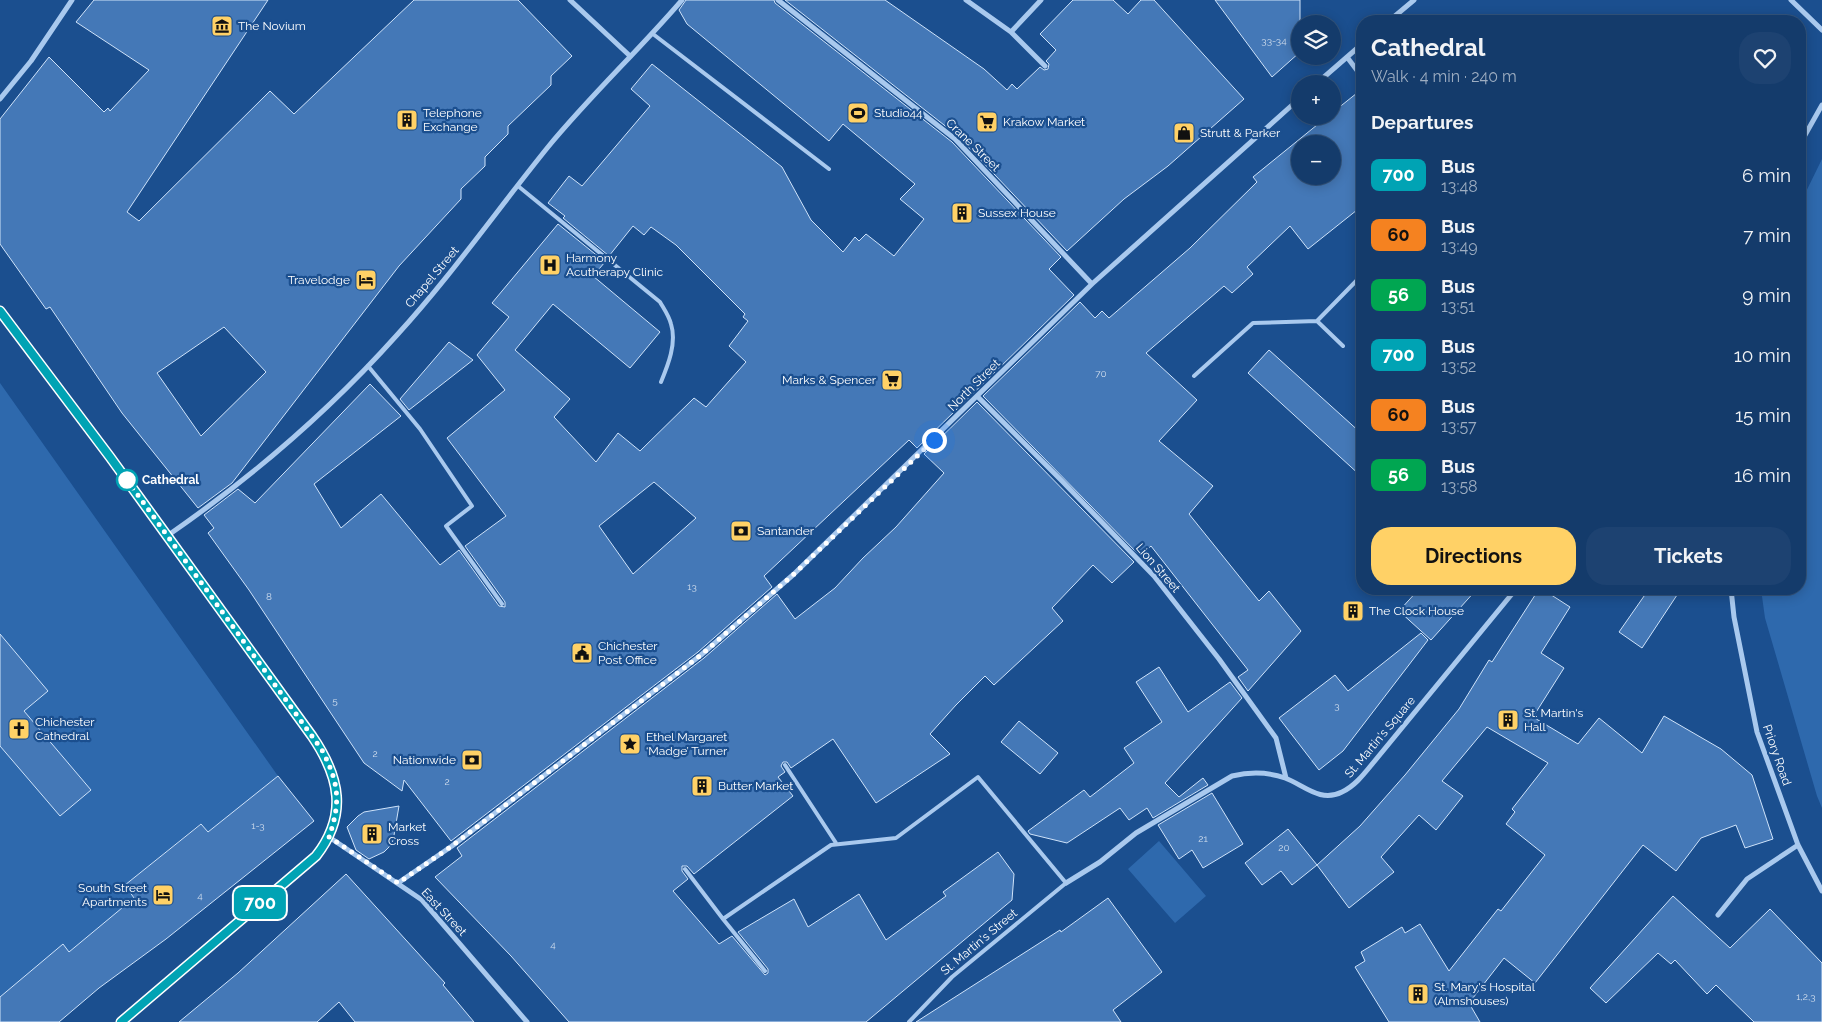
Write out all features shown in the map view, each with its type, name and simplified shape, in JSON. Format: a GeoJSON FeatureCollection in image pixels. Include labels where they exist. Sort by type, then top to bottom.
{"type":"FeatureCollection","features":[{"type":"Feature","properties":{"kind":"street"},"geometry":{"type":"LineString","coordinates":[[0,99],[31,61],[72,0]]}},
{"type":"Feature","properties":{"kind":"street"},"geometry":{"type":"LineString","coordinates":[[570,0],[630,56]]}},
{"type":"Feature","properties":{"kind":"street","name":"Chapel Street"},"geometry":{"type":"LineString","coordinates":[[167,536],[244,480],[328,405],[368,366],[404,327],[549,146],[682,0]]}},
{"type":"Feature","properties":{"kind":"street","name":"Crane Street"},"geometry":{"type":"LineString","coordinates":[[778,0],[955,139],[1092,284]]}},
{"type":"Feature","properties":{"kind":"street"},"geometry":{"type":"LineString","coordinates":[[966,0],[1011,32],[1045,66]]}},
{"type":"Feature","properties":{"kind":"street"},"geometry":{"type":"LineString","coordinates":[[1011,32],[1041,0]]}},
{"type":"Feature","properties":{"kind":"street"},"geometry":{"type":"LineString","coordinates":[[1396,15],[1414,0]]}},
{"type":"Feature","properties":{"kind":"street"},"geometry":{"type":"LineString","coordinates":[[1791,0],[1822,30]]}},
{"type":"Feature","properties":{"kind":"street"},"geometry":{"type":"LineString","coordinates":[[1326,75],[1356,49]]}},
{"type":"Feature","properties":{"kind":"street"},"geometry":{"type":"LineString","coordinates":[[1347,57],[1356,69]]}},
{"type":"Feature","properties":{"kind":"street"},"geometry":{"type":"LineString","coordinates":[[1806,133],[1822,105]]}},
{"type":"Feature","properties":{"kind":"street","name":"North Street"},"geometry":{"type":"LineString","coordinates":[[398,883],[452,846],[701,655],[794,574],[1092,284],[1291,106]]}},
{"type":"Feature","properties":{"kind":"street"},"geometry":{"type":"LineString","coordinates":[[0,311],[167,536],[325,756],[333,773],[338,798],[329,837],[316,856],[121,1022]]}},
{"type":"Feature","properties":{"kind":"street","name":"Lion Street"},"geometry":{"type":"LineString","coordinates":[[977,396],[1154,576],[1219,659],[1276,738],[1286,778]]}},
{"type":"Feature","properties":{"kind":"street","name":"St. Martin's Square"},"geometry":{"type":"LineString","coordinates":[[1066,882],[1100,862],[1150,825],[1232,776],[1251,773],[1270,774],[1286,778],[1314,793],[1325,796],[1342,792],[1351,786],[1373,763],[1511,595]]}},
{"type":"Feature","properties":{"kind":"street","name":"Priory Road"},"geometry":{"type":"LineString","coordinates":[[1732,595],[1734,616],[1757,732],[1798,844],[1822,891]]}},
{"type":"Feature","properties":{"kind":"street","name":"East Street"},"geometry":{"type":"LineString","coordinates":[[329,837],[422,900],[528,1022]]}},
{"type":"Feature","properties":{"kind":"street"},"geometry":{"type":"LineString","coordinates":[[1718,915],[1747,879],[1798,844]]}},
{"type":"Feature","properties":{"kind":"lane"},"geometry":{"type":"LineString","coordinates":[[653,34],[829,169]]}},
{"type":"Feature","properties":{"kind":"lane"},"geometry":{"type":"LineString","coordinates":[[518,186],[660,302],[671,324],[672,344],[669,364],[661,382]]}},
{"type":"Feature","properties":{"kind":"lane"},"geometry":{"type":"LineString","coordinates":[[1194,376],[1253,323],[1317,321],[1356,280]]}},
{"type":"Feature","properties":{"kind":"lane"},"geometry":{"type":"LineString","coordinates":[[1317,321],[1343,346]]}},
{"type":"Feature","properties":{"kind":"lane"},"geometry":{"type":"LineString","coordinates":[[368,366],[420,429],[472,506],[446,526],[502,604]]}},
{"type":"Feature","properties":{"kind":"lane"},"geometry":{"type":"LineString","coordinates":[[785,765],[836,843]]}},
{"type":"Feature","properties":{"kind":"lane"},"geometry":{"type":"LineString","coordinates":[[723,919],[831,845],[896,838],[978,777],[1066,882]]}},
{"type":"Feature","properties":{"kind":"lane"},"geometry":{"type":"LineString","coordinates":[[685,869],[765,971]]}},
{"type":"Feature","properties":{"kind":"lane","name":"St. Martin's Street"},"geometry":{"type":"LineString","coordinates":[[909,1022],[952,977],[1066,882]]}},
{"type":"Feature","properties":{"kind":"shaded area"},"geometry":{"type":"Polygon","coordinates":[[[1822,159],[1822,808],[1765,618],[1762,595],[1806,595],[1806,192],[1822,159]]]}},
{"type":"Feature","properties":{"kind":"shaded area"},"geometry":{"type":"Polygon","coordinates":[[[0,383],[278,776],[208,832],[200,824],[125,885],[138,905],[117,913],[69,952],[63,945],[0,997],[0,383]]]}},
{"type":"Feature","properties":{"kind":"shaded area"},"geometry":{"type":"Polygon","coordinates":[[[1159,841],[1206,896],[1175,923],[1128,869],[1159,841]]]}},
{"type":"Feature","properties":{"kind":"building"},"geometry":{"type":"Polygon","coordinates":[[[94,0],[268,0],[127,212],[139,221],[270,91],[294,114],[414,0],[518,0],[572,56],[551,76],[551,85],[508,126],[508,134],[485,157],[485,166],[461,189],[461,199],[399,266],[232,483],[198,508],[122,413],[50,307],[46,309],[0,244],[0,119],[49,57],[104,112],[108,108],[110,111],[149,70],[76,22],[94,0]],[[224,327],[157,373],[201,436],[266,372],[224,327]]]}},
{"type":"Feature","properties":{"kind":"building"},"geometry":{"type":"Polygon","coordinates":[[[686,0],[774,0],[775,3],[952,142],[1061,257],[1049,269],[1074,295],[917,448],[909,440],[764,576],[772,587],[698,652],[451,841],[404,780],[402,791],[364,763],[249,590],[208,533],[214,528],[204,515],[238,489],[255,503],[370,384],[401,416],[314,484],[341,528],[381,494],[440,565],[459,550],[499,606],[505,607],[505,602],[465,546],[506,516],[447,438],[505,390],[477,355],[509,317],[492,303],[558,224],[605,262],[593,276],[660,332],[630,368],[553,304],[515,350],[570,399],[554,417],[596,462],[618,433],[640,451],[694,398],[706,407],[746,362],[729,346],[748,321],[743,317],[745,314],[676,245],[651,227],[644,235],[633,226],[609,256],[548,203],[569,176],[582,186],[650,106],[631,89],[652,64],[782,167],[811,220],[843,252],[855,237],[859,241],[866,234],[894,256],[924,219],[900,199],[915,184],[843,124],[829,141],[687,24],[679,10],[686,0]],[[654,482],[599,526],[633,574],[696,518],[654,482]]]}},
{"type":"Feature","properties":{"kind":"building"},"geometry":{"type":"Polygon","coordinates":[[[785,0],[885,0],[984,69],[1007,90],[1012,84],[1017,89],[1040,67],[1044,70],[1048,69],[1049,64],[1046,61],[1056,50],[1040,34],[1073,0],[1113,0],[1128,14],[1141,0],[1154,0],[1244,99],[1168,166],[1124,199],[1067,251],[958,136],[785,0]]]}},
{"type":"Feature","properties":{"kind":"building"},"geometry":{"type":"Polygon","coordinates":[[[1215,0],[1300,0],[1300,15],[1291,15],[1291,60],[1272,77],[1215,0]]]}},
{"type":"Feature","properties":{"kind":"building"},"geometry":{"type":"Polygon","coordinates":[[[1356,94],[1356,211],[1308,249],[1290,226],[1247,267],[1253,274],[1232,293],[1224,286],[1146,353],[1197,400],[1159,441],[1213,486],[1189,514],[1259,601],[1269,591],[1301,631],[1248,691],[1238,677],[1248,670],[1151,546],[1140,556],[983,396],[1080,302],[1095,318],[1102,311],[1109,318],[1190,248],[1257,182],[1253,177],[1291,146],[1291,185],[1341,185],[1341,135],[1305,135],[1317,125],[1341,125],[1341,106],[1356,94]]]}},
{"type":"Feature","properties":{"kind":"building"},"geometry":{"type":"Polygon","coordinates":[[[449,342],[473,360],[409,410],[400,399],[449,342]]]}},
{"type":"Feature","properties":{"kind":"building"},"geometry":{"type":"Polygon","coordinates":[[[1269,350],[1356,429],[1356,472],[1248,373],[1269,350]]]}},
{"type":"Feature","properties":{"kind":"building"},"geometry":{"type":"Polygon","coordinates":[[[977,402],[1134,562],[1112,583],[1093,565],[1052,608],[1063,621],[994,685],[985,676],[956,705],[930,734],[950,754],[876,803],[833,739],[791,768],[787,762],[783,762],[781,766],[785,772],[778,777],[793,796],[694,874],[687,866],[682,866],[682,871],[688,879],[673,891],[719,944],[732,936],[765,975],[768,973],[768,969],[738,932],[794,899],[808,927],[859,894],[886,940],[946,896],[943,892],[998,852],[1014,874],[1012,900],[866,1022],[569,1022],[511,956],[435,877],[462,856],[457,848],[704,658],[777,594],[795,619],[835,588],[896,527],[944,473],[924,454],[977,402]]]}},
{"type":"Feature","properties":{"kind":"building"},"geometry":{"type":"Polygon","coordinates":[[[1414,595],[1472,595],[1431,640],[1399,611],[1414,595]]]}},
{"type":"Feature","properties":{"kind":"building"},"geometry":{"type":"Polygon","coordinates":[[[1535,595],[1551,595],[1570,607],[1541,653],[1564,668],[1533,717],[1578,744],[1599,718],[1642,753],[1664,716],[1721,749],[1752,775],[1773,839],[1745,848],[1736,825],[1701,838],[1676,871],[1643,845],[1535,983],[1504,958],[1469,1003],[1480,1022],[1389,1022],[1355,967],[1365,961],[1361,952],[1402,927],[1405,933],[1420,924],[1449,971],[1498,909],[1501,911],[1545,855],[1506,824],[1515,812],[1512,809],[1548,763],[1487,727],[1442,781],[1463,796],[1436,830],[1419,815],[1381,857],[1394,872],[1349,908],[1317,865],[1360,826],[1459,709],[1489,660],[1492,662],[1535,595]]]}},
{"type":"Feature","properties":{"kind":"building"},"geometry":{"type":"Polygon","coordinates":[[[1645,595],[1677,595],[1642,648],[1619,632],[1645,595]]]}},
{"type":"Feature","properties":{"kind":"building"},"geometry":{"type":"Polygon","coordinates":[[[1421,633],[1428,640],[1343,751],[1319,770],[1279,718],[1335,675],[1348,691],[1421,633]]]}},
{"type":"Feature","properties":{"kind":"building","name":"Chichester Cathedral"},"geometry":{"type":"Polygon","coordinates":[[[0,634],[48,691],[24,711],[91,790],[60,816],[0,746],[0,634]]]}},
{"type":"Feature","properties":{"kind":"building"},"geometry":{"type":"Polygon","coordinates":[[[1159,667],[1188,712],[1230,682],[1242,698],[1165,783],[1179,797],[1203,778],[1208,785],[1153,818],[1147,808],[1129,820],[1120,808],[1067,843],[1030,834],[1028,831],[1084,790],[1090,797],[1134,763],[1124,748],[1162,722],[1136,682],[1159,667]]]}},
{"type":"Feature","properties":{"kind":"building"},"geometry":{"type":"Polygon","coordinates":[[[1019,721],[1058,753],[1040,774],[1001,742],[1019,721]]]}},
{"type":"Feature","properties":{"kind":"building"},"geometry":{"type":"Polygon","coordinates":[[[278,776],[314,821],[166,939],[99,988],[59,1022],[0,1022],[0,997],[63,944],[69,952],[134,898],[125,885],[201,824],[208,832],[278,776]]]}},
{"type":"Feature","properties":{"kind":"building"},"geometry":{"type":"Polygon","coordinates":[[[1212,793],[1243,844],[1203,868],[1192,850],[1179,859],[1158,825],[1212,793]]]}},
{"type":"Feature","properties":{"kind":"building","name":"Market Cross"},"geometry":{"type":"Polygon","coordinates":[[[399,806],[393,841],[389,847],[384,852],[369,859],[356,850],[347,827],[364,812],[399,806]]]}},
{"type":"Feature","properties":{"kind":"building"},"geometry":{"type":"Polygon","coordinates":[[[1288,829],[1317,865],[1292,885],[1281,871],[1262,885],[1245,863],[1288,829]]]}},
{"type":"Feature","properties":{"kind":"building"},"geometry":{"type":"Polygon","coordinates":[[[346,874],[445,983],[443,985],[474,1022],[355,1022],[339,1002],[317,1022],[179,1022],[238,973],[346,874]]]}},
{"type":"Feature","properties":{"kind":"building"},"geometry":{"type":"Polygon","coordinates":[[[1673,896],[1730,948],[1770,909],[1822,963],[1822,1022],[1754,1022],[1716,985],[1707,994],[1675,960],[1671,964],[1658,953],[1606,1003],[1590,988],[1673,896]]]}},
{"type":"Feature","properties":{"kind":"building"},"geometry":{"type":"Polygon","coordinates":[[[1108,898],[1162,972],[1113,1010],[1121,1022],[916,1022],[1060,930],[1061,932],[1108,898]]]}},
{"type":"Feature","properties":{"kind":"bus line","name":"700"},"geometry":{"type":"LineString","coordinates":[[0,311],[110,457],[322,750],[337,786],[338,798],[333,824],[326,843],[316,856],[121,1022]]}},
{"type":"Feature","properties":{"kind":"place","name":"The Novium"},"geometry":{"type":"Point","coordinates":[222,26]}},
{"type":"Feature","properties":{"kind":"place","name":"Studio44"},"geometry":{"type":"Point","coordinates":[858,113]}},
{"type":"Feature","properties":{"kind":"place","name":"Telephone Exchange"},"geometry":{"type":"Point","coordinates":[407,120]}},
{"type":"Feature","properties":{"kind":"place","name":"Krakow Market"},"geometry":{"type":"Point","coordinates":[987,122]}},
{"type":"Feature","properties":{"kind":"place","name":"Strutt & Parker"},"geometry":{"type":"Point","coordinates":[1184,133]}},
{"type":"Feature","properties":{"kind":"place","name":"Sussex House"},"geometry":{"type":"Point","coordinates":[962,213]}},
{"type":"Feature","properties":{"kind":"place","name":"Harmony Acutherapy Clinic"},"geometry":{"type":"Point","coordinates":[550,265]}},
{"type":"Feature","properties":{"kind":"place","name":"Travelodge"},"geometry":{"type":"Point","coordinates":[366,280]}},
{"type":"Feature","properties":{"kind":"place","name":"Marks & Spencer"},"geometry":{"type":"Point","coordinates":[892,380]}},
{"type":"Feature","properties":{"kind":"place","name":"Cathedral"},"geometry":{"type":"Point","coordinates":[127,480]}},
{"type":"Feature","properties":{"kind":"place","name":"Santander"},"geometry":{"type":"Point","coordinates":[741,531]}},
{"type":"Feature","properties":{"kind":"place","name":"The Clock House"},"geometry":{"type":"Point","coordinates":[1353,611]}},
{"type":"Feature","properties":{"kind":"place","name":"Chichester Post Office"},"geometry":{"type":"Point","coordinates":[582,653]}},
{"type":"Feature","properties":{"kind":"place","name":"St. Martin's Hall"},"geometry":{"type":"Point","coordinates":[1508,720]}},
{"type":"Feature","properties":{"kind":"place","name":"Chichester Cathedral"},"geometry":{"type":"Point","coordinates":[19,729]}},
{"type":"Feature","properties":{"kind":"place","name":"Ethel Margaret ‘Madge’ Turner"},"geometry":{"type":"Point","coordinates":[630,744]}},
{"type":"Feature","properties":{"kind":"place","name":"Nationwide"},"geometry":{"type":"Point","coordinates":[472,760]}},
{"type":"Feature","properties":{"kind":"place","name":"Butter Market"},"geometry":{"type":"Point","coordinates":[702,786]}},
{"type":"Feature","properties":{"kind":"place","name":"Market Cross"},"geometry":{"type":"Point","coordinates":[372,834]}},
{"type":"Feature","properties":{"kind":"place","name":"South Street Apartments"},"geometry":{"type":"Point","coordinates":[163,895]}},
{"type":"Feature","properties":{"kind":"place","name":"St. Mary's Hospital (Almshouses)"},"geometry":{"type":"Point","coordinates":[1418,994]}},
{"type":"Feature","properties":{"kind":"route"},"geometry":{"type":"LineString","coordinates":[[127,480],[122,473],[322,750],[333,773],[338,795],[329,837],[398,883],[452,846],[701,655],[794,574],[934,440]]}}]}
